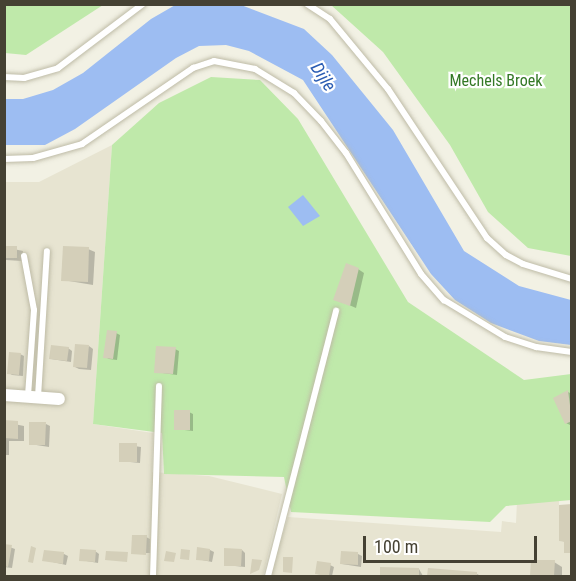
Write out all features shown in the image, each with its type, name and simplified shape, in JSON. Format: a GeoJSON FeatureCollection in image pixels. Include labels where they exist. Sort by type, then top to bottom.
{"type":"FeatureCollection","features":[{"type":"Feature","properties":{"kind":"street"},"geometry":{"type":"LineString","coordinates":[[4,395],[59,399]]}},
{"type":"Feature","properties":{"kind":"lane"},"geometry":{"type":"LineString","coordinates":[[4,77],[24,78],[58,68],[143,4]]}},
{"type":"Feature","properties":{"kind":"lane"},"geometry":{"type":"LineString","coordinates":[[307,4],[330,19],[388,89],[487,238],[506,255],[523,264],[572,279]]}},
{"type":"Feature","properties":{"kind":"lane"},"geometry":{"type":"LineString","coordinates":[[4,159],[33,158],[82,144],[193,68],[214,61],[255,69],[294,93],[321,121],[346,153],[421,274],[444,300],[506,337],[536,347],[572,352]]}},
{"type":"Feature","properties":{"kind":"lane"},"geometry":{"type":"LineString","coordinates":[[33,397],[47,251]]}},
{"type":"Feature","properties":{"kind":"lane"},"geometry":{"type":"LineString","coordinates":[[24,256],[34,310],[33,397]]}},
{"type":"Feature","properties":{"kind":"lane"},"geometry":{"type":"LineString","coordinates":[[268,576],[336,311]]}},
{"type":"Feature","properties":{"kind":"lane"},"geometry":{"type":"LineString","coordinates":[[153,576],[159,386]]}},
{"type":"Feature","properties":{"kind":"shaded area"},"geometry":{"type":"Polygon","coordinates":[[[112,145],[93,424],[153,433],[152,472],[209,476],[282,494],[263,576],[5,576],[4,182],[39,182],[112,145]]]}},
{"type":"Feature","properties":{"kind":"shaded area"},"geometry":{"type":"Polygon","coordinates":[[[559,497],[559,541],[564,542],[571,553],[571,576],[270,576],[288,517],[501,532],[502,521],[516,523],[517,501],[559,497]]]}},
{"type":"Feature","properties":{"kind":"green space"},"geometry":{"type":"Polygon","coordinates":[[[4,5],[103,5],[26,55],[5,53],[4,5]]]}},
{"type":"Feature","properties":{"kind":"green space","name":"Mechels Broek"},"geometry":{"type":"Polygon","coordinates":[[[331,5],[571,5],[571,256],[528,248],[488,212],[450,145],[383,52],[331,5]]]}},
{"type":"Feature","properties":{"kind":"green space"},"geometry":{"type":"Polygon","coordinates":[[[211,77],[260,80],[298,119],[408,302],[524,380],[571,374],[571,500],[506,506],[490,522],[291,512],[284,477],[164,474],[162,433],[93,424],[112,145],[159,103],[211,77]]]}},
{"type":"Feature","properties":{"kind":"water","name":"Dijle"},"geometry":{"type":"Polygon","coordinates":[[[177,4],[241,5],[304,29],[332,55],[393,130],[464,251],[519,286],[571,300],[571,345],[539,341],[491,323],[455,300],[431,274],[303,80],[249,51],[226,45],[199,46],[176,58],[75,129],[45,145],[5,145],[5,99],[23,99],[53,90],[83,73],[151,19],[177,4]]]}},
{"type":"Feature","properties":{"kind":"water"},"geometry":{"type":"Polygon","coordinates":[[[303,195],[320,216],[303,226],[288,207],[303,195]]]}},
{"type":"Feature","properties":{"kind":"building"},"geometry":{"type":"Polygon","coordinates":[[[4,246],[17,246],[17,258],[4,258],[4,246]]]}},
{"type":"Feature","properties":{"kind":"building"},"geometry":{"type":"Polygon","coordinates":[[[63,246],[89,247],[88,282],[61,281],[63,246]]]}},
{"type":"Feature","properties":{"kind":"building"},"geometry":{"type":"Polygon","coordinates":[[[346,263],[359,268],[350,306],[333,300],[346,263]]]}},
{"type":"Feature","properties":{"kind":"building"},"geometry":{"type":"Polygon","coordinates":[[[107,330],[117,331],[113,359],[103,358],[107,330]]]}},
{"type":"Feature","properties":{"kind":"building"},"geometry":{"type":"Polygon","coordinates":[[[75,344],[89,345],[87,368],[73,367],[75,344]]]}},
{"type":"Feature","properties":{"kind":"building"},"geometry":{"type":"Polygon","coordinates":[[[51,345],[69,347],[67,361],[49,359],[51,345]]]}},
{"type":"Feature","properties":{"kind":"building"},"geometry":{"type":"Polygon","coordinates":[[[156,346],[176,347],[173,374],[154,373],[156,346]]]}},
{"type":"Feature","properties":{"kind":"building"},"geometry":{"type":"Polygon","coordinates":[[[9,352],[21,353],[19,375],[7,374],[9,352]]]}},
{"type":"Feature","properties":{"kind":"building"},"geometry":{"type":"Polygon","coordinates":[[[568,390],[572,421],[565,424],[553,398],[568,390]]]}},
{"type":"Feature","properties":{"kind":"building"},"geometry":{"type":"Polygon","coordinates":[[[174,410],[190,410],[190,430],[174,430],[174,410]]]}},
{"type":"Feature","properties":{"kind":"building"},"geometry":{"type":"Polygon","coordinates":[[[4,420],[18,421],[18,439],[4,438],[4,420]]]}},
{"type":"Feature","properties":{"kind":"building"},"geometry":{"type":"Polygon","coordinates":[[[29,422],[46,422],[45,445],[29,445],[29,422]]]}},
{"type":"Feature","properties":{"kind":"building"},"geometry":{"type":"Polygon","coordinates":[[[119,443],[137,443],[137,462],[119,462],[119,443]]]}},
{"type":"Feature","properties":{"kind":"building"},"geometry":{"type":"Polygon","coordinates":[[[572,504],[572,553],[564,553],[564,542],[559,541],[559,505],[572,504]]]}},
{"type":"Feature","properties":{"kind":"building"},"geometry":{"type":"Polygon","coordinates":[[[132,535],[147,535],[146,555],[131,554],[132,535]]]}},
{"type":"Feature","properties":{"kind":"building"},"geometry":{"type":"Polygon","coordinates":[[[4,544],[12,545],[8,567],[4,566],[4,544]]]}},
{"type":"Feature","properties":{"kind":"building"},"geometry":{"type":"Polygon","coordinates":[[[31,546],[36,548],[33,563],[28,562],[31,546]]]}},
{"type":"Feature","properties":{"kind":"building"},"geometry":{"type":"Polygon","coordinates":[[[197,547],[210,549],[209,561],[196,560],[197,547]]]}},
{"type":"Feature","properties":{"kind":"building"},"geometry":{"type":"Polygon","coordinates":[[[224,548],[242,549],[241,566],[224,566],[224,548]]]}},
{"type":"Feature","properties":{"kind":"building"},"geometry":{"type":"Polygon","coordinates":[[[80,549],[96,550],[95,562],[79,561],[80,549]]]}},
{"type":"Feature","properties":{"kind":"building"},"geometry":{"type":"Polygon","coordinates":[[[181,549],[190,550],[189,560],[180,559],[181,549]]]}},
{"type":"Feature","properties":{"kind":"building"},"geometry":{"type":"Polygon","coordinates":[[[44,550],[64,552],[63,564],[42,561],[44,550]]]}},
{"type":"Feature","properties":{"kind":"building"},"geometry":{"type":"Polygon","coordinates":[[[106,551],[128,552],[127,562],[105,560],[106,551]]]}},
{"type":"Feature","properties":{"kind":"building"},"geometry":{"type":"Polygon","coordinates":[[[166,551],[176,553],[174,562],[164,561],[166,551]]]}},
{"type":"Feature","properties":{"kind":"building"},"geometry":{"type":"Polygon","coordinates":[[[341,551],[358,552],[358,565],[340,564],[341,551]]]}},
{"type":"Feature","properties":{"kind":"building"},"geometry":{"type":"Polygon","coordinates":[[[283,557],[293,557],[292,573],[283,572],[283,557]]]}},
{"type":"Feature","properties":{"kind":"building"},"geometry":{"type":"Polygon","coordinates":[[[252,559],[262,560],[259,570],[250,574],[252,559]]]}},
{"type":"Feature","properties":{"kind":"building"},"geometry":{"type":"Polygon","coordinates":[[[531,560],[555,560],[554,576],[530,576],[531,560]]]}},
{"type":"Feature","properties":{"kind":"building"},"geometry":{"type":"Polygon","coordinates":[[[317,561],[331,563],[329,576],[315,574],[317,561]]]}},
{"type":"Feature","properties":{"kind":"building"},"geometry":{"type":"Polygon","coordinates":[[[380,567],[419,568],[419,576],[380,576],[380,567]]]}},
{"type":"Feature","properties":{"kind":"building"},"geometry":{"type":"Polygon","coordinates":[[[428,568],[477,572],[477,576],[427,576],[428,568]]]}}]}
